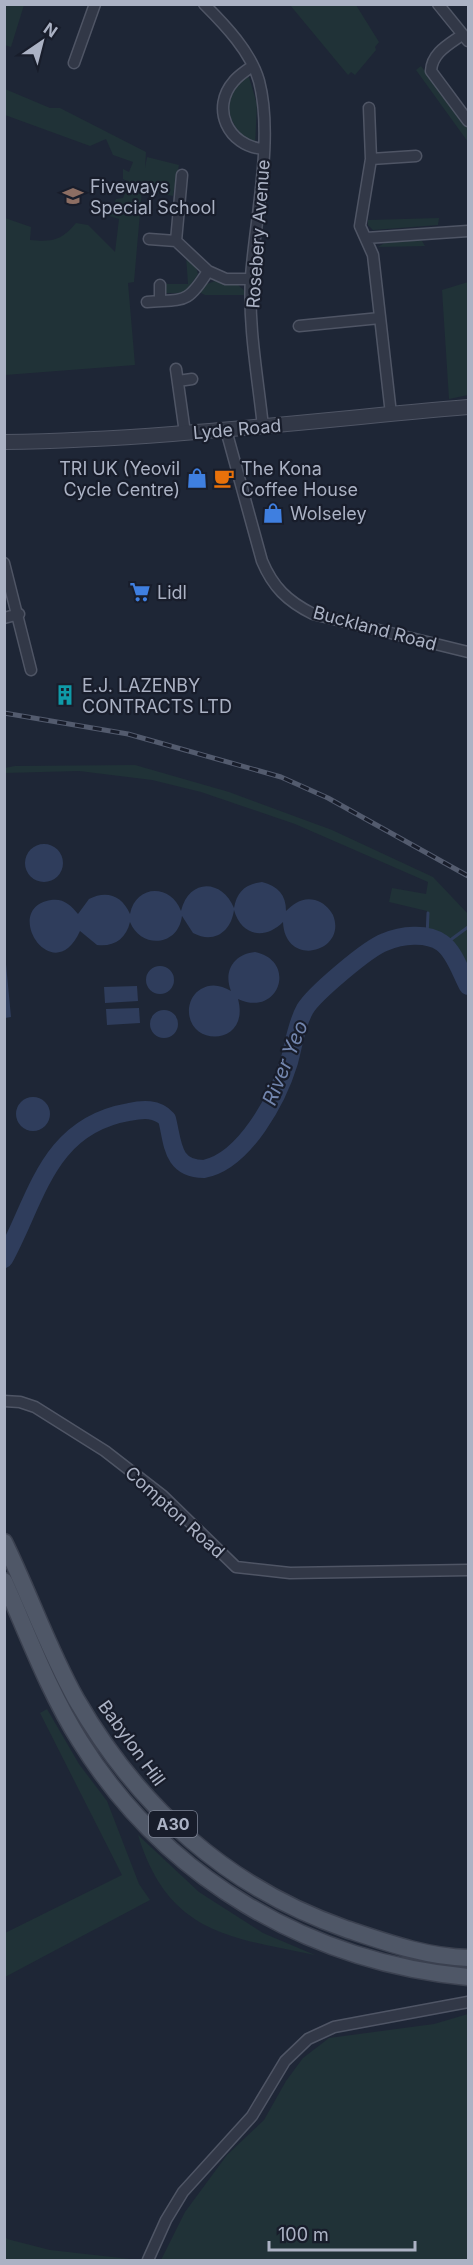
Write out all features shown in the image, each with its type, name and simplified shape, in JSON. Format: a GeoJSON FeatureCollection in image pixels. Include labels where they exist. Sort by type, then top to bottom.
{"type":"FeatureCollection","features":[{"type":"Feature","properties":{"kind":"main road","name":"Babylon Hill"},"geometry":{"type":"LineString","coordinates":[[4,1542],[79,1741],[114,1791],[136,1817],[208,1881],[266,1918],[349,1953],[407,1968],[468,1977]]}},
{"type":"Feature","properties":{"kind":"main road","name":"Babylon Hill"},"geometry":{"type":"LineString","coordinates":[[4,1581],[41,1644],[131,1780],[170,1821],[223,1866],[273,1898],[321,1920],[397,1946],[468,1958]]}},
{"type":"Feature","properties":{"kind":"street"},"geometry":{"type":"LineString","coordinates":[[74,63],[95,4]]}},
{"type":"Feature","properties":{"kind":"street","name":"Rosebery Avenue"},"geometry":{"type":"LineString","coordinates":[[204,4],[223,24],[252,66],[259,81],[263,149],[251,279],[253,339],[263,427]]}},
{"type":"Feature","properties":{"kind":"street"},"geometry":{"type":"LineString","coordinates":[[438,4],[465,38],[440,51],[431,62],[431,71],[468,121]]}},
{"type":"Feature","properties":{"kind":"street","name":"Rosebery Avenue"},"geometry":{"type":"LineString","coordinates":[[252,66],[233,82],[224,113],[227,127],[237,140],[248,148],[263,149]]}},
{"type":"Feature","properties":{"kind":"street"},"geometry":{"type":"LineString","coordinates":[[369,108],[370,159],[360,226],[373,255],[391,414]]}},
{"type":"Feature","properties":{"kind":"street"},"geometry":{"type":"LineString","coordinates":[[370,159],[416,156]]}},
{"type":"Feature","properties":{"kind":"street"},"geometry":{"type":"LineString","coordinates":[[176,241],[175,190],[182,175]]}},
{"type":"Feature","properties":{"kind":"street"},"geometry":{"type":"LineString","coordinates":[[366,238],[468,231]]}},
{"type":"Feature","properties":{"kind":"street"},"geometry":{"type":"LineString","coordinates":[[149,239],[176,241],[208,271],[226,279],[251,279]]}},
{"type":"Feature","properties":{"kind":"street"},"geometry":{"type":"LineString","coordinates":[[147,302],[184,300],[190,296],[208,271]]}},
{"type":"Feature","properties":{"kind":"street"},"geometry":{"type":"LineString","coordinates":[[160,285],[160,301]]}},
{"type":"Feature","properties":{"kind":"street"},"geometry":{"type":"LineString","coordinates":[[299,326],[380,318]]}},
{"type":"Feature","properties":{"kind":"street"},"geometry":{"type":"LineString","coordinates":[[176,369],[185,433]]}},
{"type":"Feature","properties":{"kind":"street"},"geometry":{"type":"LineString","coordinates":[[178,381],[192,379]]}},
{"type":"Feature","properties":{"kind":"street","name":"Lyde Road"},"geometry":{"type":"LineString","coordinates":[[4,442],[75,441],[226,430],[468,407]]}},
{"type":"Feature","properties":{"kind":"street","name":"Buckland Road"},"geometry":{"type":"LineString","coordinates":[[226,430],[261,561],[270,580],[281,594],[294,605],[313,614],[468,652]]}},
{"type":"Feature","properties":{"kind":"street"},"geometry":{"type":"LineString","coordinates":[[4,563],[19,614],[31,670]]}},
{"type":"Feature","properties":{"kind":"street"},"geometry":{"type":"LineString","coordinates":[[4,618],[19,614]]}},
{"type":"Feature","properties":{"kind":"street","name":"Compton Road"},"geometry":{"type":"LineString","coordinates":[[4,1401],[20,1402],[35,1407],[105,1451],[163,1496],[236,1567],[290,1573],[468,1570]]}},
{"type":"Feature","properties":{"kind":"street"},"geometry":{"type":"LineString","coordinates":[[148,2260],[166,2220],[183,2192],[252,2116],[285,2061],[308,2039],[334,2027],[468,2002]]}},
{"type":"Feature","properties":{"kind":"shaded area"},"geometry":{"type":"Polygon","coordinates":[[[5,4],[24,5],[11,47],[5,45],[5,4]]]}},
{"type":"Feature","properties":{"kind":"shaded area"},"geometry":{"type":"Polygon","coordinates":[[[290,5],[356,5],[379,42],[375,47],[376,50],[355,75],[351,72],[348,75],[290,5]]]}},
{"type":"Feature","properties":{"kind":"shaded area"},"geometry":{"type":"Polygon","coordinates":[[[421,66],[468,129],[468,142],[416,70],[421,66]]]}},
{"type":"Feature","properties":{"kind":"shaded area"},"geometry":{"type":"Polygon","coordinates":[[[248,74],[257,104],[255,146],[237,129],[229,112],[233,93],[248,74]]]}},
{"type":"Feature","properties":{"kind":"shaded area","name":"Fiveways Special School"},"geometry":{"type":"Polygon","coordinates":[[[5,89],[50,108],[60,108],[146,152],[145,168],[147,157],[179,165],[173,196],[142,190],[134,282],[128,283],[135,365],[5,375],[5,218],[31,227],[30,240],[56,239],[66,234],[76,223],[88,225],[115,252],[119,219],[109,216],[116,199],[123,198],[129,182],[123,179],[123,169],[129,172],[133,162],[113,155],[106,139],[90,146],[5,115],[5,89]]]}},
{"type":"Feature","properties":{"kind":"shaded area"},"geometry":{"type":"Polygon","coordinates":[[[439,218],[438,225],[373,230],[368,225],[368,220],[439,218]]]}},
{"type":"Feature","properties":{"kind":"shaded area"},"geometry":{"type":"Polygon","coordinates":[[[406,239],[422,241],[425,246],[378,247],[386,242],[406,239]]]}},
{"type":"Feature","properties":{"kind":"shaded area"},"geometry":{"type":"Polygon","coordinates":[[[186,256],[194,261],[198,274],[185,293],[163,293],[165,284],[188,284],[186,256]]]}},
{"type":"Feature","properties":{"kind":"shaded area"},"geometry":{"type":"Polygon","coordinates":[[[215,281],[238,285],[246,292],[244,295],[205,295],[199,292],[207,284],[215,281]]]}},
{"type":"Feature","properties":{"kind":"shaded area"},"geometry":{"type":"Polygon","coordinates":[[[468,282],[468,395],[449,399],[442,290],[468,282]]]}},
{"type":"Feature","properties":{"kind":"shaded area"},"geometry":{"type":"Polygon","coordinates":[[[135,765],[229,792],[332,830],[433,877],[468,914],[468,970],[449,938],[428,929],[427,911],[389,902],[392,888],[426,894],[428,882],[295,824],[201,792],[152,780],[79,771],[5,773],[5,768],[15,766],[135,765]]]}},
{"type":"Feature","properties":{"kind":"shaded area"},"geometry":{"type":"Polygon","coordinates":[[[47,1709],[79,1764],[107,1801],[139,1884],[150,1900],[5,1977],[5,1933],[122,1875],[40,1713],[47,1709]]]}},
{"type":"Feature","properties":{"kind":"shaded area"},"geometry":{"type":"Polygon","coordinates":[[[138,1835],[199,1892],[263,1933],[315,1955],[228,1935],[204,1925],[184,1911],[166,1892],[151,1867],[138,1835]]]}},
{"type":"Feature","properties":{"kind":"shaded area"},"geometry":{"type":"Polygon","coordinates":[[[468,2014],[468,2260],[161,2260],[185,2212],[227,2155],[264,2120],[286,2081],[303,2058],[329,2038],[434,2024],[468,2014]]]}},
{"type":"Feature","properties":{"kind":"shaded area"},"geometry":{"type":"Polygon","coordinates":[[[4,2234],[7,2239],[50,2250],[130,2259],[5,2260],[4,2234]]]}},
{"type":"Feature","properties":{"kind":"water"},"geometry":{"type":"Polygon","coordinates":[[[44,844],[57,850],[63,863],[57,876],[44,882],[31,876],[25,863],[31,850],[44,844]]]}},
{"type":"Feature","properties":{"kind":"water"},"geometry":{"type":"Polygon","coordinates":[[[262,882],[280,892],[286,911],[296,903],[307,899],[318,901],[326,906],[333,915],[335,928],[332,938],[324,946],[314,950],[304,950],[294,946],[286,937],[283,922],[268,932],[254,932],[242,925],[234,910],[225,930],[214,936],[201,936],[193,933],[182,916],[174,934],[167,939],[159,941],[142,937],[130,922],[126,933],[114,943],[97,945],[80,931],[69,947],[57,953],[46,950],[36,941],[31,929],[30,917],[36,906],[51,900],[66,903],[78,914],[89,899],[101,895],[113,896],[123,902],[130,914],[139,897],[154,891],[170,896],[181,911],[185,900],[191,893],[206,886],[222,892],[229,898],[234,908],[237,897],[246,887],[262,882]]]}},
{"type":"Feature","properties":{"kind":"water"},"geometry":{"type":"Polygon","coordinates":[[[4,943],[11,1017],[5,1018],[4,1018],[4,943]]]}},
{"type":"Feature","properties":{"kind":"water"},"geometry":{"type":"Polygon","coordinates":[[[255,952],[268,957],[276,966],[279,976],[278,986],[273,995],[264,1001],[252,1003],[238,999],[240,1015],[235,1026],[227,1033],[217,1036],[207,1035],[197,1030],[191,1021],[189,1008],[194,995],[201,989],[212,985],[231,991],[228,977],[232,965],[241,956],[255,952]]]}},
{"type":"Feature","properties":{"kind":"water"},"geometry":{"type":"Polygon","coordinates":[[[160,966],[170,970],[174,980],[170,990],[160,994],[150,990],[146,980],[150,970],[160,966]]]}},
{"type":"Feature","properties":{"kind":"water"},"geometry":{"type":"Polygon","coordinates":[[[137,986],[138,1001],[105,1003],[104,987],[137,986]]]}},
{"type":"Feature","properties":{"kind":"water"},"geometry":{"type":"Polygon","coordinates":[[[139,1008],[140,1023],[107,1025],[106,1009],[139,1008]]]}},
{"type":"Feature","properties":{"kind":"water"},"geometry":{"type":"Polygon","coordinates":[[[164,1010],[174,1014],[178,1024],[174,1034],[164,1038],[154,1034],[150,1024],[154,1014],[164,1010]]]}},
{"type":"Feature","properties":{"kind":"water"},"geometry":{"type":"Polygon","coordinates":[[[33,1097],[45,1102],[50,1114],[45,1126],[33,1131],[21,1126],[16,1114],[21,1102],[33,1097]]]}},
{"type":"Feature","properties":{"kind":"waterway"},"geometry":{"type":"LineString","coordinates":[[427,937],[428,913]]}},
{"type":"Feature","properties":{"kind":"waterway"},"geometry":{"type":"LineString","coordinates":[[445,944],[468,927]]}},
{"type":"Feature","properties":{"kind":"waterway","name":"River Yeo"},"geometry":{"type":"LineString","coordinates":[[4,1259],[48,1168],[62,1149],[80,1132],[101,1120],[139,1110],[150,1110],[163,1115],[167,1119],[175,1153],[179,1159],[193,1168],[204,1169],[219,1164],[233,1154],[258,1126],[277,1093],[305,1009],[330,983],[377,946],[406,936],[422,936],[436,940],[450,951],[468,986]]}},
{"type":"Feature","properties":{"kind":"railway"},"geometry":{"type":"LineString","coordinates":[[4,713],[128,734],[281,777],[328,798],[468,876]]}},
{"type":"Feature","properties":{"kind":"place","name":"Fiveways Special School"},"geometry":{"type":"Point","coordinates":[73,196]}},
{"type":"Feature","properties":{"kind":"place","name":"TRI UK (Yeovil Cycle Centre)"},"geometry":{"type":"Point","coordinates":[197,478]}},
{"type":"Feature","properties":{"kind":"place","name":"The Kona Coffee House"},"geometry":{"type":"Point","coordinates":[224,478]}},
{"type":"Feature","properties":{"kind":"place","name":"Wolseley"},"geometry":{"type":"Point","coordinates":[273,513]}},
{"type":"Feature","properties":{"kind":"place","name":"Lidl"},"geometry":{"type":"Point","coordinates":[140,592]}},
{"type":"Feature","properties":{"kind":"place","name":"E.J. LAZENBY CONTRACTS LTD"},"geometry":{"type":"Point","coordinates":[65,695]}}]}
